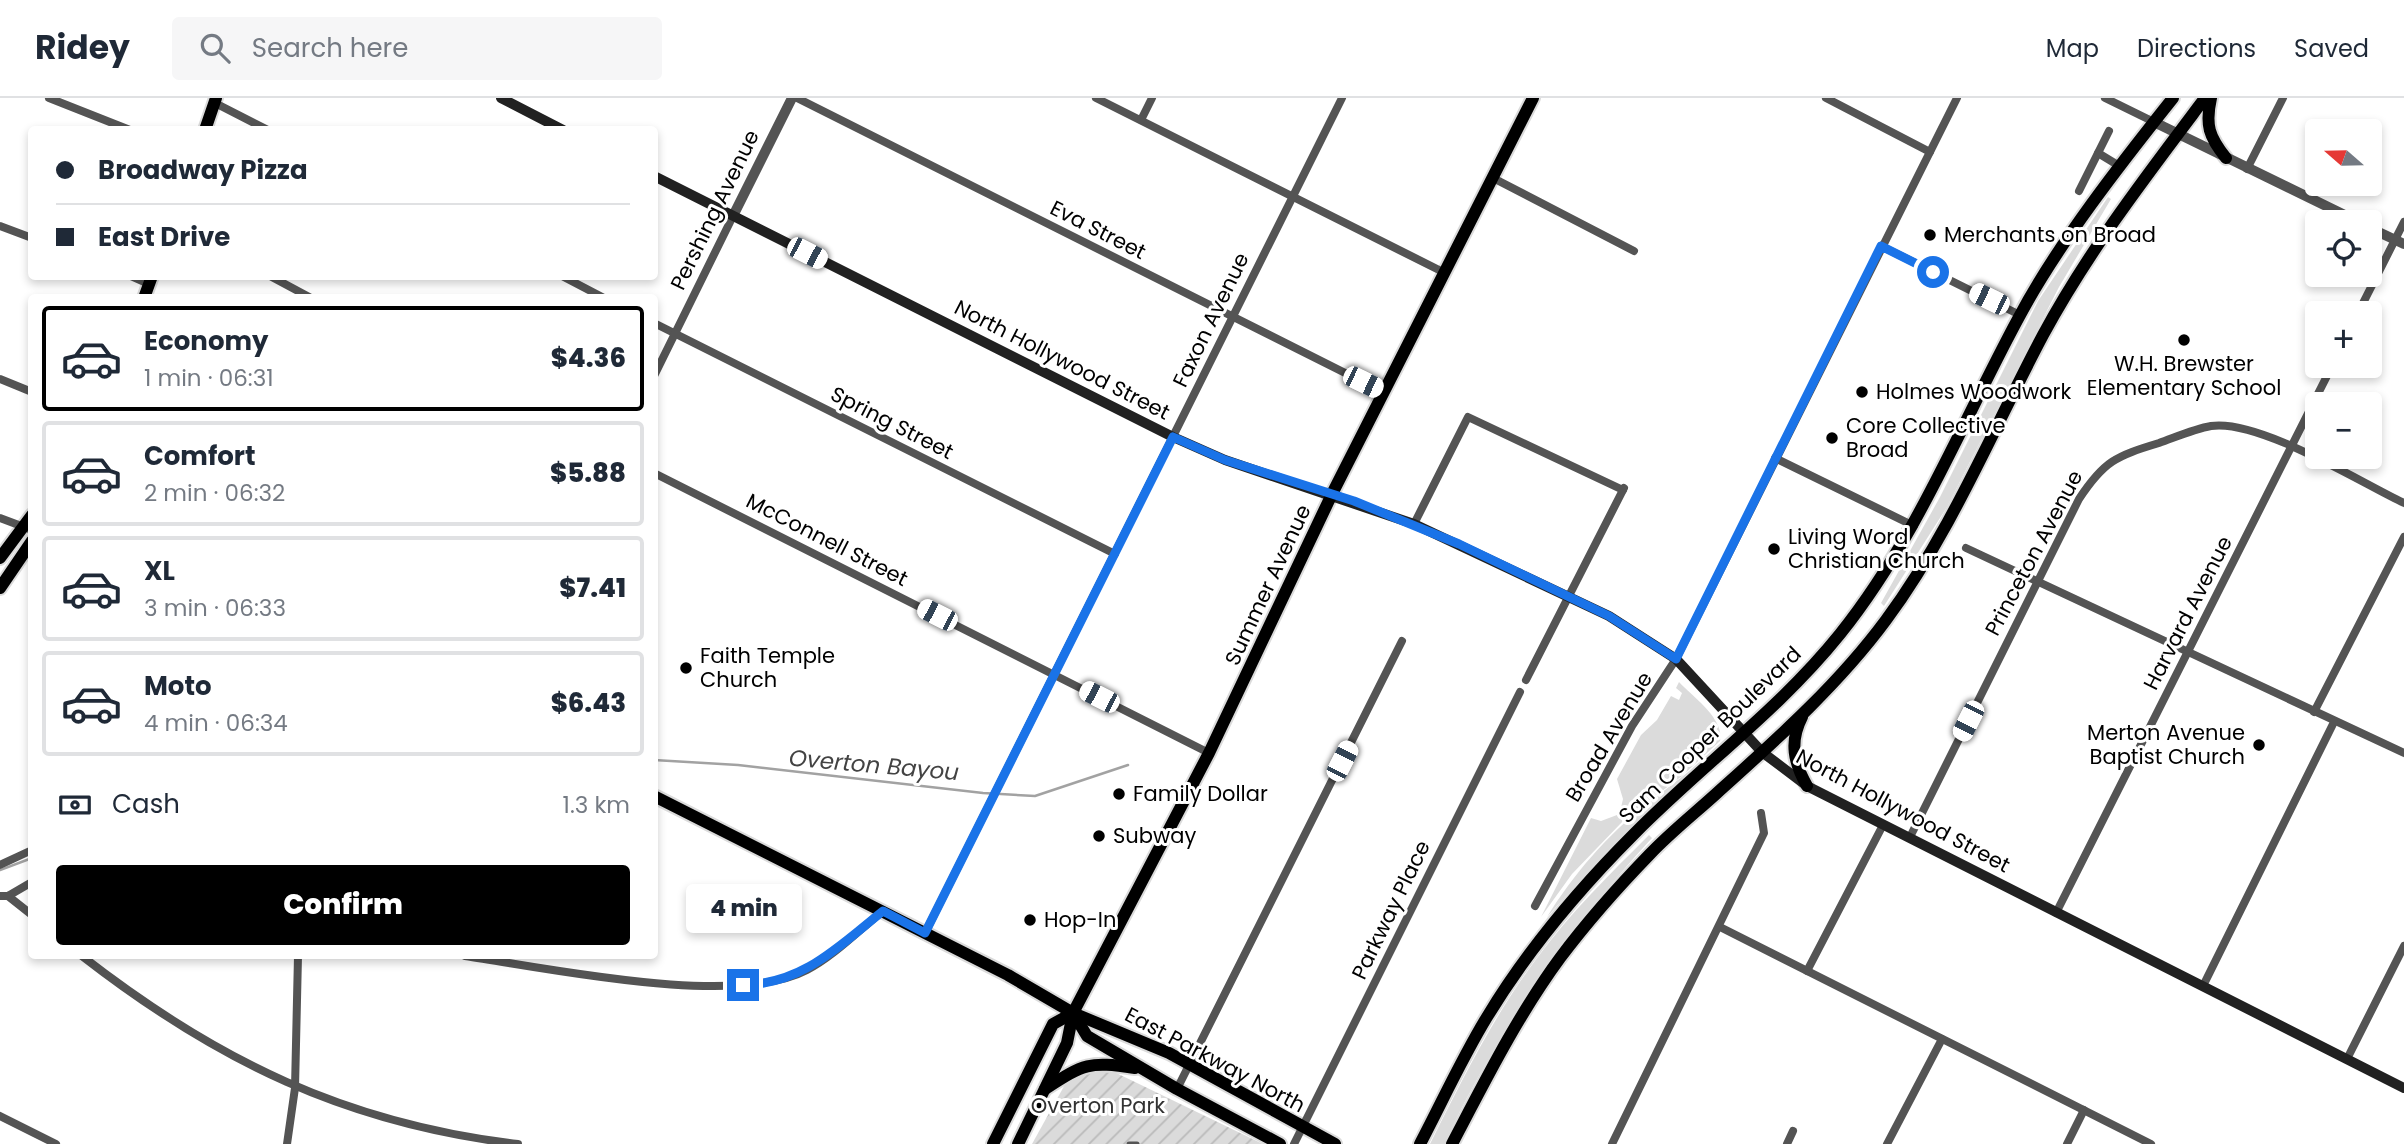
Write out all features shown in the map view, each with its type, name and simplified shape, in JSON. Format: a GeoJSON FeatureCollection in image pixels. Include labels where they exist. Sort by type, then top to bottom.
{"type":"FeatureCollection","features":[{"type":"Feature","properties":{"kind":"main road"},"geometry":{"type":"LineString","coordinates":[[501,98],[555,126]]}},
{"type":"Feature","properties":{"kind":"main road","name":"Summer Avenue"},"geometry":{"type":"LineString","coordinates":[[1073,1013],[1209,752],[1332,494],[1532,98]]}},
{"type":"Feature","properties":{"kind":"main road","name":"Sam Cooper Boulevard"},"geometry":{"type":"LineString","coordinates":[[1420,1144],[1487,1017],[1523,963],[1576,897],[1634,833],[1791,689],[1840,634],[1913,526],[2020,315],[2121,167],[2173,98]]}},
{"type":"Feature","properties":{"kind":"main road","name":"Sam Cooper Boulevard"},"geometry":{"type":"LineString","coordinates":[[1452,1144],[1530,1004],[1560,959],[1652,852],[1807,709],[1885,622],[1929,556],[2081,269],[2120,209],[2205,98]]}},
{"type":"Feature","properties":{"kind":"main road"},"geometry":{"type":"LineString","coordinates":[[2211,98],[2206,119],[2210,138],[2226,158]]}},
{"type":"Feature","properties":{"kind":"main road"},"geometry":{"type":"LineString","coordinates":[[206,126],[215,100]]}},
{"type":"Feature","properties":{"kind":"main road","name":"North Hollywood Street"},"geometry":{"type":"LineString","coordinates":[[658,178],[1173,437],[1225,460],[1332,494],[1414,524],[1609,616],[1676,659],[1762,752],[1807,786],[2404,1087]]}},
{"type":"Feature","properties":{"kind":"main road"},"geometry":{"type":"LineString","coordinates":[[0,558],[27,529]]}},
{"type":"Feature","properties":{"kind":"main road"},"geometry":{"type":"LineString","coordinates":[[0,588],[28,547]]}},
{"type":"Feature","properties":{"kind":"main road"},"geometry":{"type":"LineString","coordinates":[[1807,709],[1795,732],[1794,747],[1797,765],[1807,786]]}},
{"type":"Feature","properties":{"kind":"main road"},"geometry":{"type":"LineString","coordinates":[[658,798],[1008,975],[1073,1013]]}},
{"type":"Feature","properties":{"kind":"main road"},"geometry":{"type":"LineString","coordinates":[[1018,1144],[1067,1043],[1073,1013]]}},
{"type":"Feature","properties":{"kind":"main road"},"geometry":{"type":"LineString","coordinates":[[993,1144],[1053,1024],[1073,1013]]}},
{"type":"Feature","properties":{"kind":"main road","name":"East Parkway North"},"geometry":{"type":"LineString","coordinates":[[1073,1013],[1169,1053],[1335,1144]]}},
{"type":"Feature","properties":{"kind":"main road","name":"East Parkway North"},"geometry":{"type":"LineString","coordinates":[[1073,1013],[1087,1036],[1177,1090],[1280,1144]]}},
{"type":"Feature","properties":{"kind":"main road"},"geometry":{"type":"LineString","coordinates":[[1045,1089],[1072,1070],[1097,1062],[1141,1069]]}},
{"type":"Feature","properties":{"kind":"main road"},"geometry":{"type":"LineString","coordinates":[[1459,1144],[1466,1117]]}},
{"type":"Feature","properties":{"kind":"street"},"geometry":{"type":"LineString","coordinates":[[49,98],[120,126]]}},
{"type":"Feature","properties":{"kind":"street","name":"Pershing Avenue"},"geometry":{"type":"LineString","coordinates":[[658,368],[794,98]]}},
{"type":"Feature","properties":{"kind":"street","name":"Eva Street"},"geometry":{"type":"LineString","coordinates":[[794,98],[1385,393]]}},
{"type":"Feature","properties":{"kind":"street"},"geometry":{"type":"LineString","coordinates":[[1096,98],[1445,273]]}},
{"type":"Feature","properties":{"kind":"street"},"geometry":{"type":"LineString","coordinates":[[1141,120],[1152,98]]}},
{"type":"Feature","properties":{"kind":"street","name":"Faxon Avenue"},"geometry":{"type":"LineString","coordinates":[[925,933],[1342,98]]}},
{"type":"Feature","properties":{"kind":"street"},"geometry":{"type":"LineString","coordinates":[[1826,98],[1930,152]]}},
{"type":"Feature","properties":{"kind":"street","name":"Broad Avenue"},"geometry":{"type":"LineString","coordinates":[[1535,906],[1632,726],[1676,659],[1957,98]]}},
{"type":"Feature","properties":{"kind":"street"},"geometry":{"type":"LineString","coordinates":[[2105,98],[2333,210]]}},
{"type":"Feature","properties":{"kind":"street"},"geometry":{"type":"LineString","coordinates":[[2247,169],[2283,98]]}},
{"type":"Feature","properties":{"kind":"street"},"geometry":{"type":"LineString","coordinates":[[215,100],[261,126]]}},
{"type":"Feature","properties":{"kind":"street"},"geometry":{"type":"LineString","coordinates":[[2079,191],[2109,131]]}},
{"type":"Feature","properties":{"kind":"street"},"geometry":{"type":"LineString","coordinates":[[2098,153],[2121,167]]}},
{"type":"Feature","properties":{"kind":"street"},"geometry":{"type":"LineString","coordinates":[[1493,178],[1634,251]]}},
{"type":"Feature","properties":{"kind":"street"},"geometry":{"type":"LineString","coordinates":[[2365,301],[2400,242],[2404,222]]}},
{"type":"Feature","properties":{"kind":"street"},"geometry":{"type":"LineString","coordinates":[[0,226],[28,236]]}},
{"type":"Feature","properties":{"kind":"street"},"geometry":{"type":"LineString","coordinates":[[2382,234],[2400,242]]}},
{"type":"Feature","properties":{"kind":"street"},"geometry":{"type":"LineString","coordinates":[[1881,246],[2020,315]]}},
{"type":"Feature","properties":{"kind":"street"},"geometry":{"type":"LineString","coordinates":[[277,280],[304,294]]}},
{"type":"Feature","properties":{"kind":"street"},"geometry":{"type":"LineString","coordinates":[[570,280],[596,294]]}},
{"type":"Feature","properties":{"kind":"street","name":"Spring Street"},"geometry":{"type":"LineString","coordinates":[[658,325],[1115,554]]}},
{"type":"Feature","properties":{"kind":"street","name":"Harvard Avenue"},"geometry":{"type":"LineString","coordinates":[[2056,913],[2326,378]]}},
{"type":"Feature","properties":{"kind":"street"},"geometry":{"type":"LineString","coordinates":[[0,379],[28,390]]}},
{"type":"Feature","properties":{"kind":"street"},"geometry":{"type":"LineString","coordinates":[[1414,524],[1468,417],[1624,488],[1526,680]]}},
{"type":"Feature","properties":{"kind":"street","name":"Princeton Avenue"},"geometry":{"type":"LineString","coordinates":[[1910,837],[2079,499],[2097,471],[2124,454],[2211,426],[2237,426],[2291,447],[2404,503]]}},
{"type":"Feature","properties":{"kind":"street"},"geometry":{"type":"LineString","coordinates":[[1775,458],[1913,526]]}},
{"type":"Feature","properties":{"kind":"street","name":"McConnell Street"},"geometry":{"type":"LineString","coordinates":[[658,474],[1209,752]]}},
{"type":"Feature","properties":{"kind":"street"},"geometry":{"type":"LineString","coordinates":[[0,518],[27,529]]}},
{"type":"Feature","properties":{"kind":"street"},"geometry":{"type":"LineString","coordinates":[[2314,712],[2404,537]]}},
{"type":"Feature","properties":{"kind":"street"},"geometry":{"type":"LineString","coordinates":[[1966,548],[2404,753]]}},
{"type":"Feature","properties":{"kind":"street"},"geometry":{"type":"LineString","coordinates":[[1177,1090],[1402,641]]}},
{"type":"Feature","properties":{"kind":"street","name":"Parkway Place"},"geometry":{"type":"LineString","coordinates":[[1294,1144],[1520,692]]}},
{"type":"Feature","properties":{"kind":"street"},"geometry":{"type":"LineString","coordinates":[[2203,986],[2334,722]]}},
{"type":"Feature","properties":{"kind":"street"},"geometry":{"type":"LineString","coordinates":[[1612,1144],[1764,833],[1761,813]]}},
{"type":"Feature","properties":{"kind":"street"},"geometry":{"type":"LineString","coordinates":[[1807,971],[1883,825]]}},
{"type":"Feature","properties":{"kind":"street"},"geometry":{"type":"LineString","coordinates":[[0,865],[28,852]]}},
{"type":"Feature","properties":{"kind":"street"},"geometry":{"type":"LineString","coordinates":[[28,883],[4,896],[28,912]]}},
{"type":"Feature","properties":{"kind":"street"},"geometry":{"type":"LineString","coordinates":[[485,959],[589,975],[696,986],[766,984],[808,970],[883,911]]}},
{"type":"Feature","properties":{"kind":"street"},"geometry":{"type":"LineString","coordinates":[[1720,927],[2151,1144]]}},
{"type":"Feature","properties":{"kind":"street"},"geometry":{"type":"LineString","coordinates":[[2347,1059],[2404,946]]}},
{"type":"Feature","properties":{"kind":"street"},"geometry":{"type":"LineString","coordinates":[[86,959],[131,993],[214,1045],[295,1088],[376,1117],[471,1139],[518,1144]]}},
{"type":"Feature","properties":{"kind":"street"},"geometry":{"type":"LineString","coordinates":[[287,1144],[295,1088],[298,959]]}},
{"type":"Feature","properties":{"kind":"street"},"geometry":{"type":"LineString","coordinates":[[1887,1144],[1942,1039]]}},
{"type":"Feature","properties":{"kind":"street"},"geometry":{"type":"LineString","coordinates":[[2067,1144],[2084,1110]]}},
{"type":"Feature","properties":{"kind":"street"},"geometry":{"type":"LineString","coordinates":[[0,1116],[56,1144]]}},
{"type":"Feature","properties":{"kind":"street"},"geometry":{"type":"LineString","coordinates":[[1787,1144],[1793,1131]]}},
{"type":"Feature","properties":{"kind":"street"},"geometry":{"type":"LineString","coordinates":[[1129,1144],[1137,1144]]}},
{"type":"Feature","properties":{"kind":"green space"},"geometry":{"type":"Polygon","coordinates":[[[2108,197],[2111,199],[2059,287],[1947,507],[1884,606],[1881,603],[1940,497],[2038,301],[2108,197]]]}},
{"type":"Feature","properties":{"kind":"green space"},"geometry":{"type":"Polygon","coordinates":[[[1679,682],[1713,717],[1718,725],[1720,741],[1682,776],[1626,818],[1620,812],[1623,799],[1617,779],[1641,735],[1657,720],[1671,696],[1679,700],[1682,693],[1676,688],[1679,682]]]}},
{"type":"Feature","properties":{"kind":"green space"},"geometry":{"type":"Polygon","coordinates":[[[1718,747],[1593,866],[1547,917],[1580,871],[1618,829],[1718,747]]]}},
{"type":"Feature","properties":{"kind":"green space"},"geometry":{"type":"Polygon","coordinates":[[[1617,815],[1623,821],[1572,874],[1541,917],[1591,818],[1601,821],[1617,815]]]}},
{"type":"Feature","properties":{"kind":"green space"},"geometry":{"type":"Polygon","coordinates":[[[1649,835],[1652,838],[1591,909],[1536,983],[1487,1061],[1444,1144],[1430,1144],[1479,1048],[1521,980],[1577,910],[1649,835]]]}},
{"type":"Feature","properties":{"kind":"green space","name":"Overton Park"},"geometry":{"type":"Polygon","coordinates":[[[1106,1068],[1263,1144],[1032,1144],[1068,1079],[1075,1073],[1106,1068]]]}},
{"type":"Feature","properties":{"kind":"waterway","name":"Overton Bayou"},"geometry":{"type":"LineString","coordinates":[[658,760],[738,765],[983,793],[1035,796],[1128,765]]}},
{"type":"Feature","properties":{"kind":"waterway","name":"Overton Bayou"},"geometry":{"type":"LineString","coordinates":[[0,870],[28,860]]}},
{"type":"Feature","properties":{"kind":"place","name":"Merchants on Broad"},"geometry":{"type":"Point","coordinates":[1930,235]}},
{"type":"Feature","properties":{"kind":"place","name":"W.H. Brewster Elementary School"},"geometry":{"type":"Point","coordinates":[2184,340]}},
{"type":"Feature","properties":{"kind":"place","name":"Holmes Woodwork"},"geometry":{"type":"Point","coordinates":[1862,392]}},
{"type":"Feature","properties":{"kind":"place","name":"Core Collective Broad"},"geometry":{"type":"Point","coordinates":[1832,438]}},
{"type":"Feature","properties":{"kind":"place","name":"Living Word Christian Church"},"geometry":{"type":"Point","coordinates":[1774,549]}},
{"type":"Feature","properties":{"kind":"place","name":"Faith Temple Church"},"geometry":{"type":"Point","coordinates":[686,668]}},
{"type":"Feature","properties":{"kind":"place","name":"Merton Avenue Baptist Church"},"geometry":{"type":"Point","coordinates":[2259,745]}},
{"type":"Feature","properties":{"kind":"place","name":"Family Dollar"},"geometry":{"type":"Point","coordinates":[1119,794]}},
{"type":"Feature","properties":{"kind":"place","name":"Subway"},"geometry":{"type":"Point","coordinates":[1099,836]}},
{"type":"Feature","properties":{"kind":"place","name":"Hop-In"},"geometry":{"type":"Point","coordinates":[1030,920]}},
{"type":"Feature","properties":{"kind":"route"},"geometry":{"type":"LineString","coordinates":[[743,985],[766,984],[808,970],[883,911],[925,933],[1173,437],[1225,460],[1354,501],[1478,552],[1609,616],[1657,644],[1676,659],[1881,246],[1933,272]]}}]}
